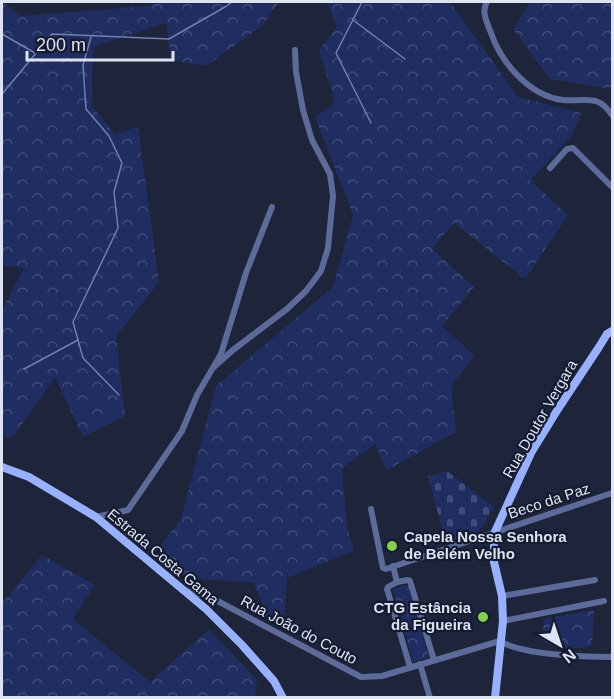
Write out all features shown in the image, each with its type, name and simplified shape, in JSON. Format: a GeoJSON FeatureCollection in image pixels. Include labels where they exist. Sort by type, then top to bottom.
{"type":"FeatureCollection","features":[{"type":"Feature","properties":{"kind":"main road","name":"Rua Doutor Vergara"},"geometry":{"type":"LineString","coordinates":[[495,698],[503,621],[502,596],[494,562],[494,534],[531,453],[611,331]]}},
{"type":"Feature","properties":{"kind":"main road","name":"Estrada Costa Gama"},"geometry":{"type":"LineString","coordinates":[[2,467],[29,477],[96,517],[186,591],[242,645],[274,681],[283,698]]}},
{"type":"Feature","properties":{"kind":"street"},"geometry":{"type":"LineString","coordinates":[[487,2],[484,8],[485,15],[496,48],[525,83],[551,97],[562,100],[591,99],[601,102],[612,115]]}},
{"type":"Feature","properties":{"kind":"street"},"geometry":{"type":"LineString","coordinates":[[214,367],[306,291],[321,271],[328,248],[333,196],[330,174],[312,140],[303,110],[296,72],[295,50]]}},
{"type":"Feature","properties":{"kind":"street"},"geometry":{"type":"LineString","coordinates":[[550,168],[567,149],[573,148],[612,187]]}},
{"type":"Feature","properties":{"kind":"street"},"geometry":{"type":"LineString","coordinates":[[96,517],[123,512],[133,505],[182,431],[197,395],[221,354],[242,285],[272,207]]}},
{"type":"Feature","properties":{"kind":"street","name":"Beco da Paz"},"geometry":{"type":"LineString","coordinates":[[393,566],[612,493]]}},
{"type":"Feature","properties":{"kind":"street"},"geometry":{"type":"LineString","coordinates":[[370,509],[383,568],[393,566],[397,582]]}},
{"type":"Feature","properties":{"kind":"street"},"geometry":{"type":"LineString","coordinates":[[502,596],[595,580]]}},
{"type":"Feature","properties":{"kind":"street"},"geometry":{"type":"LineString","coordinates":[[410,667],[387,589],[397,582],[410,581],[434,660]]}},
{"type":"Feature","properties":{"kind":"street","name":"Rua João do Couto"},"geometry":{"type":"LineString","coordinates":[[186,591],[210,597],[361,677],[382,676],[500,641]]}},
{"type":"Feature","properties":{"kind":"street"},"geometry":{"type":"LineString","coordinates":[[503,621],[604,601]]}},
{"type":"Feature","properties":{"kind":"street"},"geometry":{"type":"LineString","coordinates":[[500,641],[508,646],[546,652],[612,657]]}},
{"type":"Feature","properties":{"kind":"street"},"geometry":{"type":"LineString","coordinates":[[420,664],[430,698]]}},
{"type":"Feature","properties":{"kind":"green space"},"geometry":{"type":"Polygon","coordinates":[[[2,2],[21,16],[148,6],[159,2],[279,2],[262,26],[206,66],[171,60],[166,23],[93,47],[92,106],[115,134],[138,127],[159,282],[116,337],[125,416],[83,437],[55,377],[13,437],[2,436],[2,310],[24,268],[2,266],[2,2]]]}},
{"type":"Feature","properties":{"kind":"green space"},"geometry":{"type":"Polygon","coordinates":[[[327,2],[450,2],[518,97],[581,113],[571,137],[530,180],[568,215],[525,279],[454,223],[432,249],[474,287],[442,326],[474,355],[451,387],[456,432],[387,470],[375,444],[342,468],[347,527],[354,551],[287,578],[285,616],[267,618],[254,583],[187,578],[157,550],[181,519],[216,386],[333,287],[353,215],[315,117],[335,103],[319,50],[337,27],[327,2]]]}},
{"type":"Feature","properties":{"kind":"green space"},"geometry":{"type":"Polygon","coordinates":[[[530,2],[612,2],[612,89],[550,79],[513,29],[530,2]]]}},
{"type":"Feature","properties":{"kind":"green space"},"geometry":{"type":"Polygon","coordinates":[[[447,471],[494,507],[478,533],[446,543],[428,476],[447,471]]]}},
{"type":"Feature","properties":{"kind":"green space"},"geometry":{"type":"Polygon","coordinates":[[[42,555],[95,585],[73,619],[150,682],[209,629],[257,680],[255,697],[2,697],[2,601],[42,555]]]}},
{"type":"Feature","properties":{"kind":"green space"},"geometry":{"type":"Polygon","coordinates":[[[408,585],[429,657],[413,662],[393,589],[408,585]]]}},
{"type":"Feature","properties":{"kind":"green space"},"geometry":{"type":"Polygon","coordinates":[[[594,610],[592,646],[563,650],[544,642],[543,619],[594,610]]]}},
{"type":"Feature","properties":{"kind":"waterway"},"geometry":{"type":"LineString","coordinates":[[2,94],[52,34],[169,39],[232,2]]}},
{"type":"Feature","properties":{"kind":"waterway"},"geometry":{"type":"LineString","coordinates":[[361,2],[336,53],[371,123]]}},
{"type":"Feature","properties":{"kind":"waterway"},"geometry":{"type":"LineString","coordinates":[[353,20],[405,59]]}},
{"type":"Feature","properties":{"kind":"waterway"},"geometry":{"type":"LineString","coordinates":[[2,34],[35,53]]}},
{"type":"Feature","properties":{"kind":"waterway"},"geometry":{"type":"LineString","coordinates":[[91,37],[83,65],[86,109],[109,136],[122,163],[114,192],[118,228],[73,322],[83,358],[119,395]]}},
{"type":"Feature","properties":{"kind":"waterway"},"geometry":{"type":"LineString","coordinates":[[24,369],[78,340]]}},
{"type":"Feature","properties":{"kind":"place","name":"Capela Nossa Senhora de Belém Velho"},"geometry":{"type":"Point","coordinates":[392,546]}},
{"type":"Feature","properties":{"kind":"place","name":"CTG Estância da Figueira"},"geometry":{"type":"Point","coordinates":[483,617]}}]}
